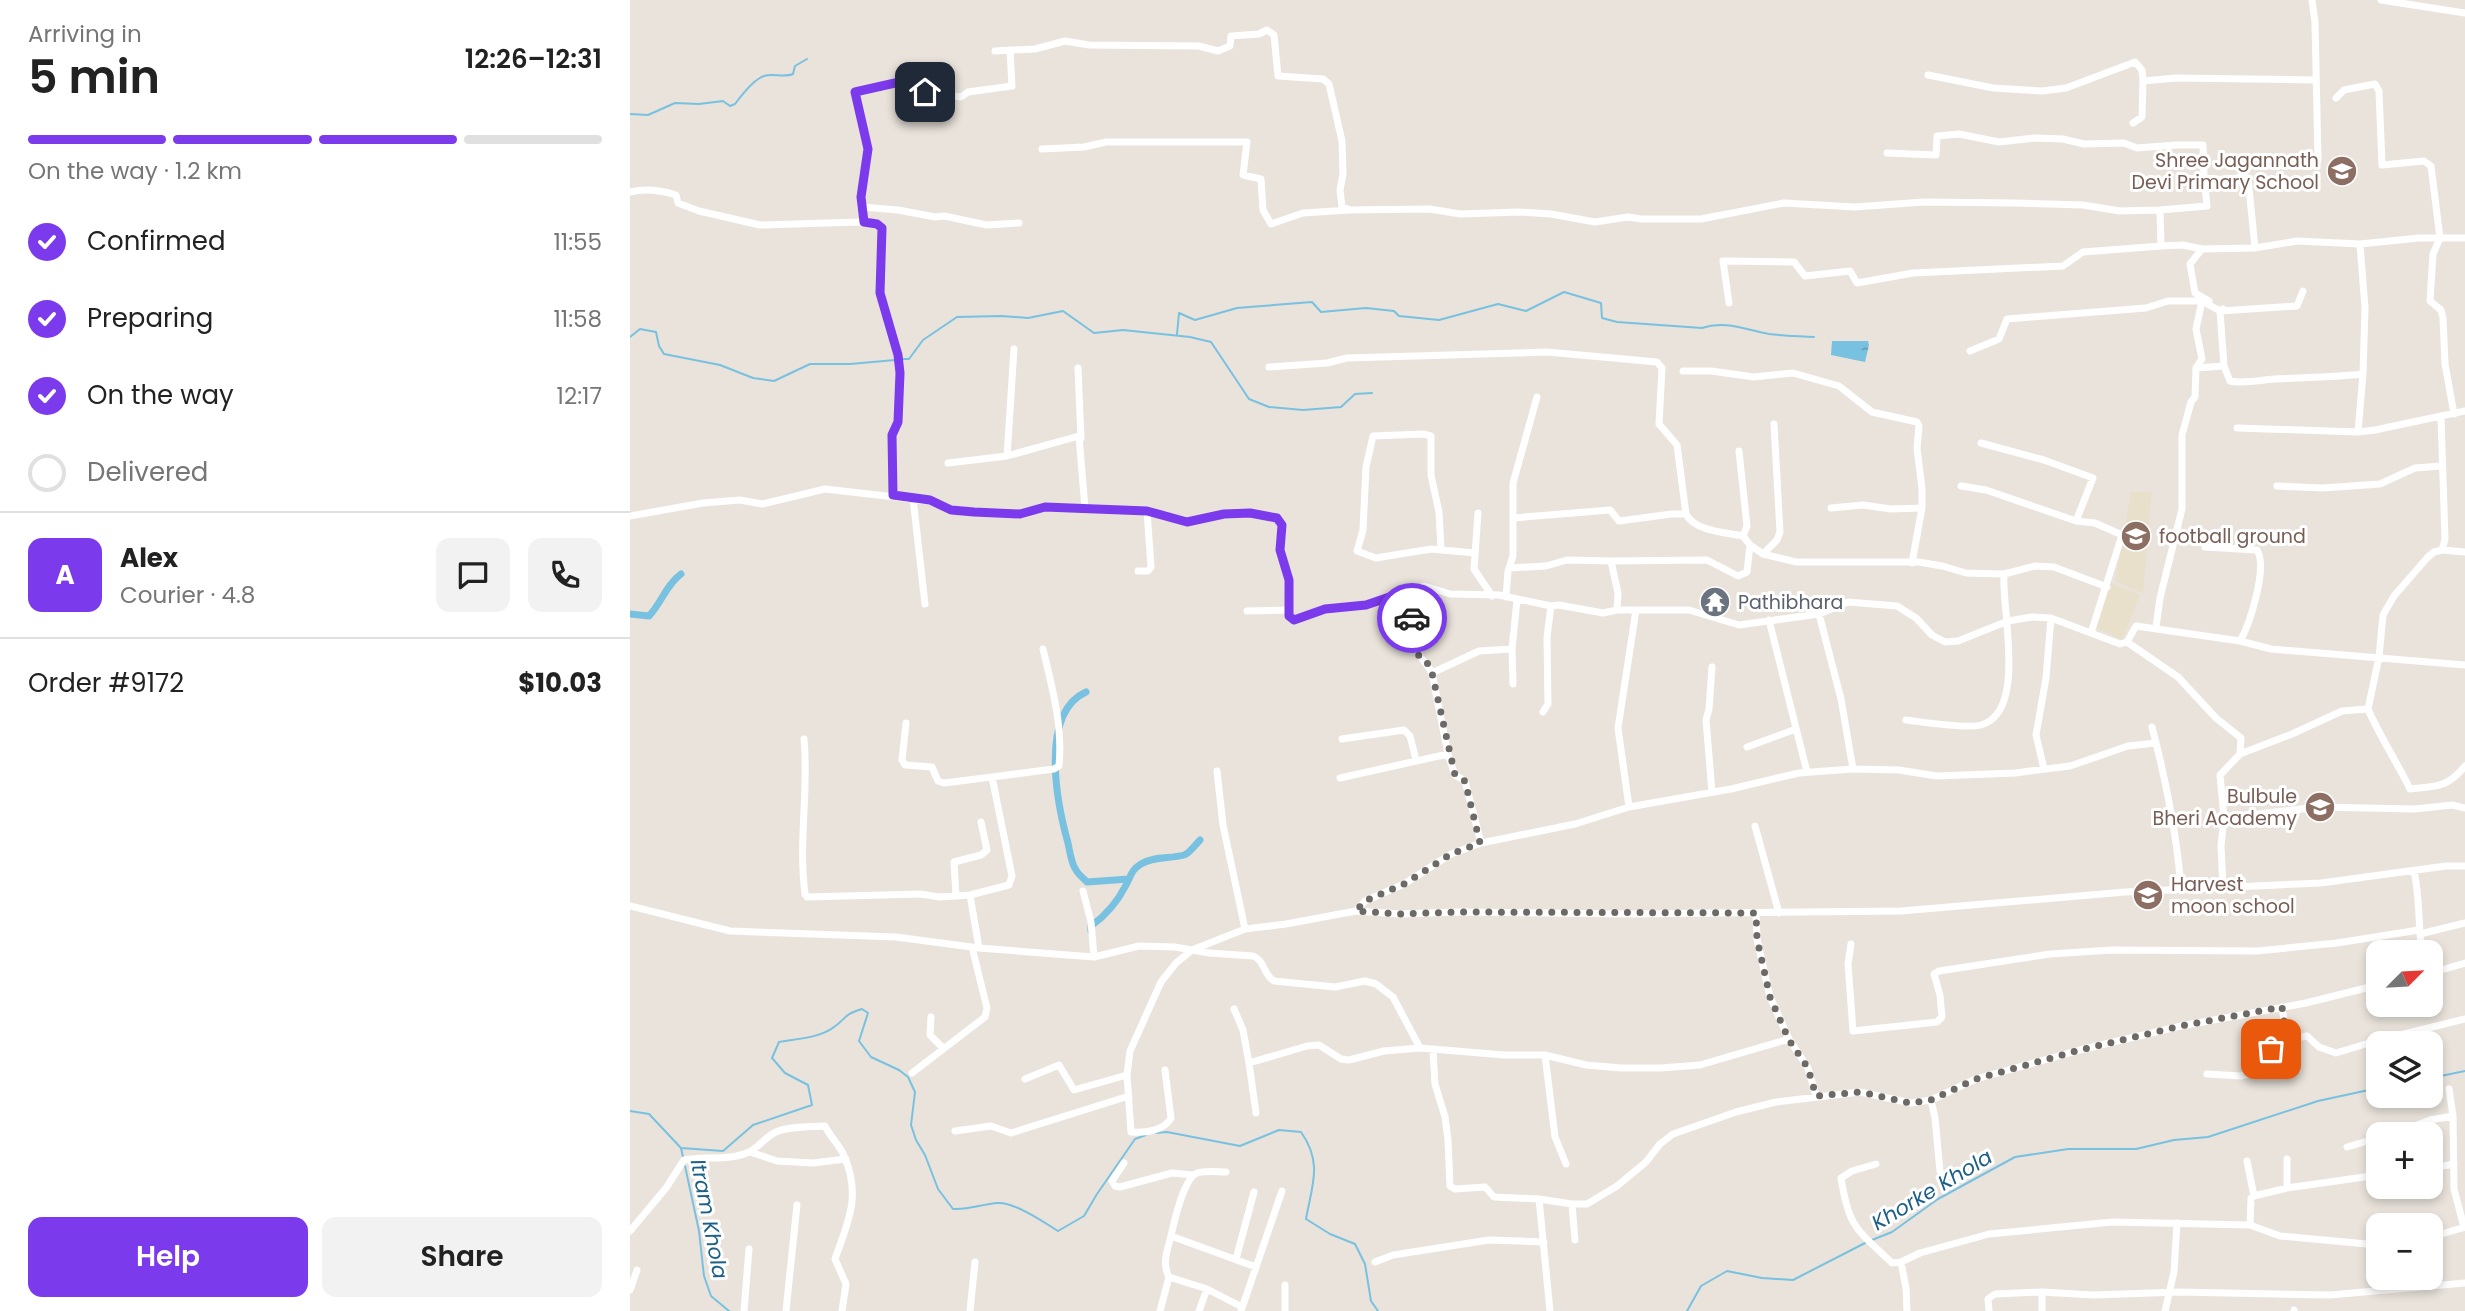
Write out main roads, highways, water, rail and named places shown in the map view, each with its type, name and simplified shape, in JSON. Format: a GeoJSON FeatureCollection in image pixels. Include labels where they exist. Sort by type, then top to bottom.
{"type":"FeatureCollection","features":[{"type":"Feature","properties":{"kind":"water"},"geometry":{"type":"Polygon","coordinates":[[[1832,341],[1868,341],[1865,362],[1831,355],[1832,341]]]}},
{"type":"Feature","properties":{"kind":"waterway"},"geometry":{"type":"LineString","coordinates":[[630,114],[648,115],[675,103],[723,101],[730,106],[760,78],[767,75],[793,74],[795,66],[807,59]]}},
{"type":"Feature","properties":{"kind":"waterway"},"geometry":{"type":"LineString","coordinates":[[1177,334],[1179,313],[1195,320],[1237,308],[1312,302],[1321,312],[1366,308],[1394,311],[1399,316],[1439,320],[1498,304],[1526,311],[1564,292],[1601,303],[1602,318],[1617,322],[1702,328],[1727,325],[1769,334],[1814,337]]}},
{"type":"Feature","properties":{"kind":"waterway"},"geometry":{"type":"LineString","coordinates":[[901,359],[909,359],[923,340],[957,317],[1028,318],[1063,311],[1094,333],[1123,330],[1190,337],[1211,342],[1249,399],[1269,407],[1303,410],[1341,407],[1355,394],[1372,393]]}},
{"type":"Feature","properties":{"kind":"waterway"},"geometry":{"type":"LineString","coordinates":[[630,337],[640,329],[656,332],[664,354],[720,365],[753,378],[774,381],[810,364],[895,360]]}},
{"type":"Feature","properties":{"kind":"waterway"},"geometry":{"type":"LineString","coordinates":[[630,614],[649,616],[681,574]]}},
{"type":"Feature","properties":{"kind":"waterway"},"geometry":{"type":"LineString","coordinates":[[1086,692],[1071,703],[1062,719],[1057,739],[1056,784],[1064,826],[1073,864],[1087,882],[1129,879]]}},
{"type":"Feature","properties":{"kind":"waterway"},"geometry":{"type":"LineString","coordinates":[[1091,931],[1091,926],[1115,902],[1138,866],[1146,861],[1184,855],[1200,840]]}},
{"type":"Feature","properties":{"kind":"waterway","name":"Khorke Khola"},"geometry":{"type":"LineString","coordinates":[[681,1148],[723,1151],[753,1125],[812,1105],[808,1085],[785,1073],[772,1058],[779,1042],[822,1034],[848,1015],[862,1009],[868,1013],[859,1041],[871,1057],[908,1077],[915,1092],[911,1125],[916,1140],[938,1189],[953,1209],[1005,1204],[1029,1213],[1058,1231],[1084,1216],[1135,1139],[1146,1135]]}},
{"type":"Feature","properties":{"kind":"waterway","name":"Khorke Khola"},"geometry":{"type":"LineString","coordinates":[[2443,1076],[2465,1071]]}},
{"type":"Feature","properties":{"kind":"waterway","name":"Khorke Khola"},"geometry":{"type":"LineString","coordinates":[[1872,1240],[1892,1232],[1938,1199],[2015,1157],[2068,1149],[2136,1149],[2174,1140],[2208,1137],[2318,1101],[2366,1091]]}},
{"type":"Feature","properties":{"kind":"waterway","name":"Itram Khola"},"geometry":{"type":"LineString","coordinates":[[630,1111],[649,1114],[681,1148],[683,1157]]}},
{"type":"Feature","properties":{"kind":"waterway","name":"Khorke Khola"},"geometry":{"type":"LineString","coordinates":[[1155,1133],[1167,1132],[1240,1146],[1279,1130],[1301,1132],[1308,1143],[1314,1164],[1306,1219],[1330,1234],[1355,1244],[1365,1264],[1371,1301],[1378,1311]]}},
{"type":"Feature","properties":{"kind":"waterway","name":"Itram Khola"},"geometry":{"type":"LineString","coordinates":[[685,1166],[699,1231],[704,1276],[711,1296],[729,1311]]}},
{"type":"Feature","properties":{"kind":"waterway","name":"Khorke Khola"},"geometry":{"type":"LineString","coordinates":[[1687,1311],[1701,1286],[1727,1271],[1762,1278],[1793,1280],[1867,1242]]}},
{"type":"Feature","properties":{"kind":"place","name":"Shree Jagannath Devi Primary School"},"geometry":{"type":"Point","coordinates":[2342,171]}},
{"type":"Feature","properties":{"kind":"place","name":"football ground"},"geometry":{"type":"Point","coordinates":[2136,536]}},
{"type":"Feature","properties":{"kind":"place","name":"Pathibhara"},"geometry":{"type":"Point","coordinates":[1715,602]}},
{"type":"Feature","properties":{"kind":"place","name":"Bulbule Bheri Academy"},"geometry":{"type":"Point","coordinates":[2320,807]}},
{"type":"Feature","properties":{"kind":"place","name":"Harvest moon school"},"geometry":{"type":"Point","coordinates":[2148,895]}}]}
